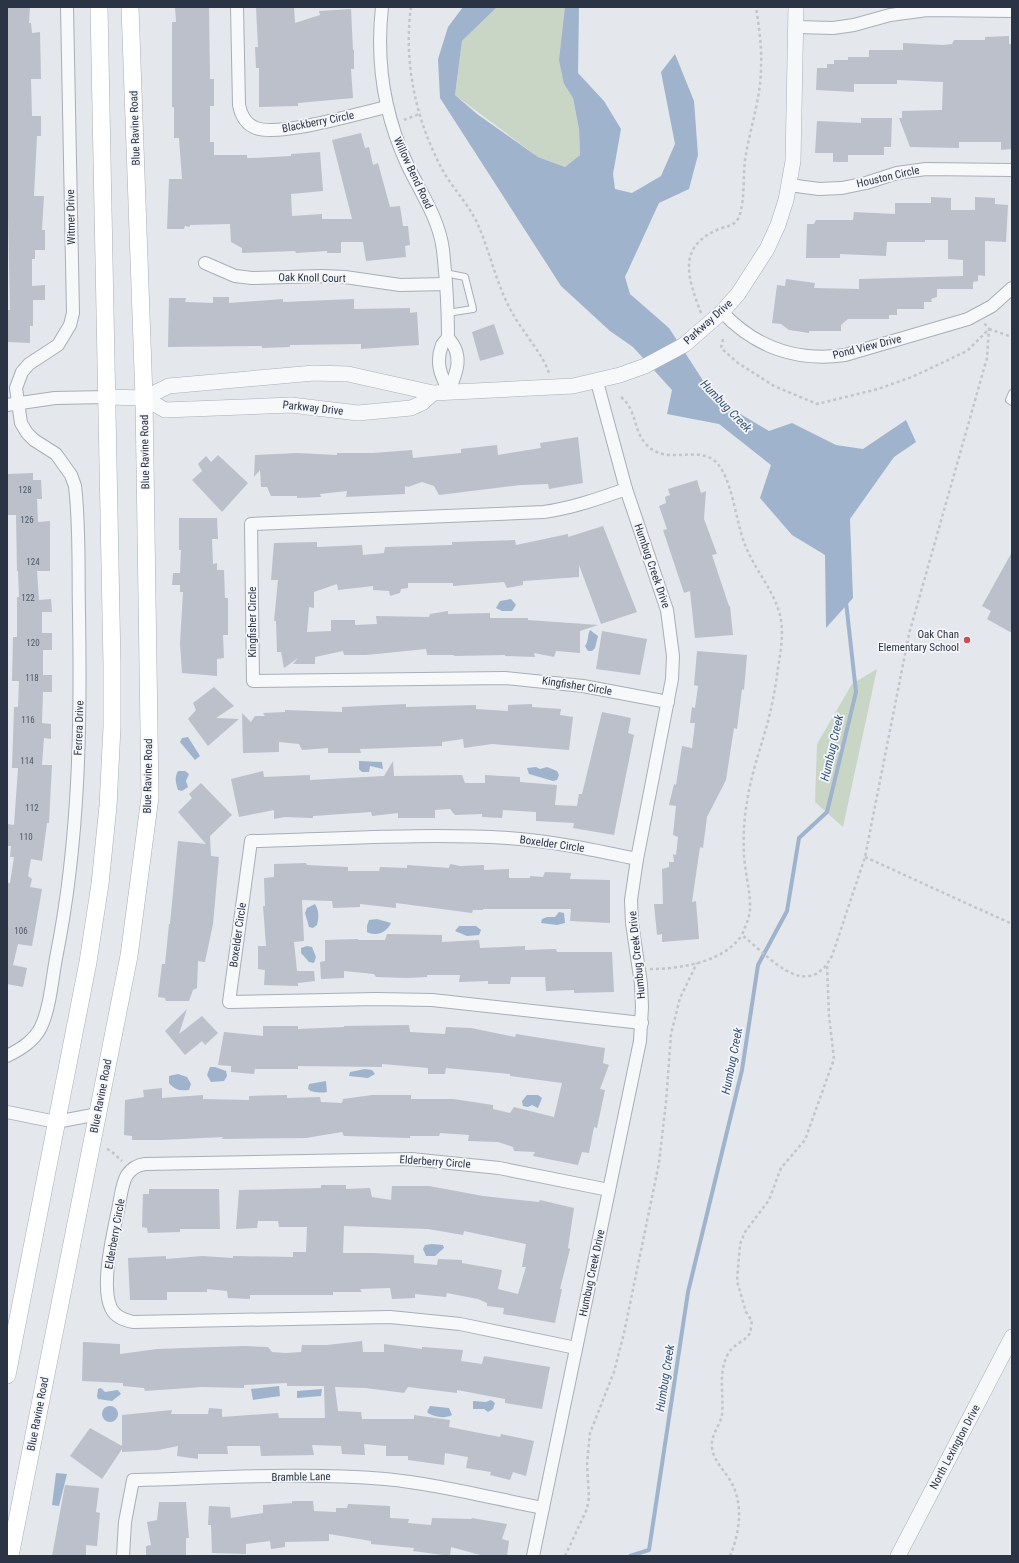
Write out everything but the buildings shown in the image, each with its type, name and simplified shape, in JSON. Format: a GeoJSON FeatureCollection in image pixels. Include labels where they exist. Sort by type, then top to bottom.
{"type":"FeatureCollection","features":[{"type":"Feature","properties":{"kind":"main road"},"geometry":{"type":"LineString","coordinates":[[7,1375],[88,962],[100,884],[108,806],[112,727],[112,665],[99,7]]}},
{"type":"Feature","properties":{"kind":"main road","name":"Blue Ravine Road"},"geometry":{"type":"LineString","coordinates":[[10,1556],[129,956],[150,797],[144,398],[130,7]]}},
{"type":"Feature","properties":{"kind":"street","name":"Witmer Drive"},"geometry":{"type":"LineString","coordinates":[[12,404],[22,372],[30,364],[58,345],[70,325],[72,313],[67,7]]}},
{"type":"Feature","properties":{"kind":"street","name":"Blackberry Circle"},"geometry":{"type":"LineString","coordinates":[[237,7],[239,105],[241,115],[247,123],[257,128],[266,130],[293,129],[387,107]]}},
{"type":"Feature","properties":{"kind":"street","name":"Willow Bend Road"},"geometry":{"type":"LineString","coordinates":[[382,7],[380,55],[387,107],[407,165],[427,201],[438,228],[442,248],[446,279],[448,338],[454,345],[457,353],[457,372],[449,391]]}},
{"type":"Feature","properties":{"kind":"street","name":"Parkway Drive"},"geometry":{"type":"LineString","coordinates":[[107,397],[144,398],[169,386],[314,372],[348,374],[433,393],[449,391],[550,388],[596,382],[620,376],[645,366],[684,345],[722,312],[754,272],[778,225],[789,186],[794,138],[796,7]]}},
{"type":"Feature","properties":{"kind":"street"},"geometry":{"type":"LineString","coordinates":[[796,27],[833,28],[914,11],[1012,12]]}},
{"type":"Feature","properties":{"kind":"street","name":"Houston Circle"},"geometry":{"type":"LineString","coordinates":[[789,186],[819,189],[842,188],[866,183],[897,173],[926,169],[1012,170]]}},
{"type":"Feature","properties":{"kind":"street","name":"Oak Knoll Court"},"geometry":{"type":"LineString","coordinates":[[205,263],[235,276],[252,278],[322,276],[400,285],[446,279]]}},
{"type":"Feature","properties":{"kind":"street","name":"Pond View Drive"},"geometry":{"type":"LineString","coordinates":[[722,312],[742,331],[765,345],[791,354],[818,357],[845,355],[955,324],[977,315],[992,306],[1012,288]]}},
{"type":"Feature","properties":{"kind":"street","name":"Willow Bend Road"},"geometry":{"type":"LineString","coordinates":[[448,338],[443,344],[440,352],[439,374],[449,391]]}},
{"type":"Feature","properties":{"kind":"street","name":"Humbug Creek Drive"},"geometry":{"type":"LineString","coordinates":[[533,1556],[640,1041],[642,1007],[639,968],[634,946],[631,908],[637,858],[672,679],[673,656],[667,610],[626,489],[596,382]]}},
{"type":"Feature","properties":{"kind":"street","name":"Parkway Drive"},"geometry":{"type":"LineString","coordinates":[[144,398],[165,410],[291,404],[358,412],[411,408],[422,403],[433,393]]}},
{"type":"Feature","properties":{"kind":"street"},"geometry":{"type":"LineString","coordinates":[[12,404],[55,398],[107,397]]}},
{"type":"Feature","properties":{"kind":"street","name":"Ferrera Drive"},"geometry":{"type":"LineString","coordinates":[[7,1056],[18,1050],[33,1038],[45,1016],[61,931],[72,855],[78,778],[80,701],[75,486],[71,474],[56,454],[34,440],[27,433],[12,404]]}},
{"type":"Feature","properties":{"kind":"street","name":"Kingfisher Circle"},"geometry":{"type":"LineString","coordinates":[[626,489],[569,508],[544,512],[251,524],[253,681],[505,678],[583,686],[668,702]]}},
{"type":"Feature","properties":{"kind":"street","name":"Boxelder Circle"},"geometry":{"type":"LineString","coordinates":[[637,858],[567,845],[509,838],[463,837],[251,841],[229,1002],[376,999],[432,1000],[642,1023]]}},
{"type":"Feature","properties":{"kind":"street"},"geometry":{"type":"LineString","coordinates":[[7,1112],[56,1122],[98,1114]]}},
{"type":"Feature","properties":{"kind":"street","name":"Elderberry Circle"},"geometry":{"type":"LineString","coordinates":[[576,1348],[460,1324],[397,1318],[133,1322],[123,1320],[111,1309],[108,1299],[108,1278],[112,1240],[125,1179],[131,1170],[145,1164],[411,1159],[499,1168],[609,1190]]}},
{"type":"Feature","properties":{"kind":"street","name":"North Lexington Drive"},"geometry":{"type":"LineString","coordinates":[[898,1556],[1012,1338]]}},
{"type":"Feature","properties":{"kind":"street","name":"Bramble Lane"},"geometry":{"type":"LineString","coordinates":[[123,1556],[125,1522],[133,1480],[310,1476],[386,1479],[430,1485],[543,1508]]}},
{"type":"Feature","properties":{"kind":"lane"},"geometry":{"type":"LineString","coordinates":[[446,279],[465,277],[473,309],[447,313]]}},
{"type":"Feature","properties":{"kind":"lane"},"geometry":{"type":"LineString","coordinates":[[1012,393],[1008,400],[1012,402]]}},
{"type":"Feature","properties":{"kind":"path"},"geometry":{"type":"LineString","coordinates":[[411,7],[410,51],[413,87],[419,114],[440,164],[478,225],[512,314],[549,371],[550,377]]}},
{"type":"Feature","properties":{"kind":"path"},"geometry":{"type":"LineString","coordinates":[[703,317],[689,278],[689,259],[695,245],[720,228],[730,227],[738,219],[741,210],[746,155],[757,106],[761,69],[761,39],[756,7]]}},
{"type":"Feature","properties":{"kind":"path"},"geometry":{"type":"LineString","coordinates":[[392,124],[419,114]]}},
{"type":"Feature","properties":{"kind":"path"},"geometry":{"type":"LineString","coordinates":[[977,315],[990,329],[1012,337]]}},
{"type":"Feature","properties":{"kind":"path"},"geometry":{"type":"LineString","coordinates":[[723,340],[721,348],[738,363],[774,386],[817,404],[878,389],[912,377],[967,351],[990,329]]}},
{"type":"Feature","properties":{"kind":"path"},"geometry":{"type":"LineString","coordinates":[[730,1556],[736,1542],[739,1520],[737,1498],[730,1480],[716,1462],[712,1448],[714,1432],[722,1415],[721,1377],[727,1356],[735,1344],[744,1339],[750,1333],[752,1321],[746,1312],[737,1281],[740,1244],[745,1232],[769,1200],[781,1168],[805,1140],[834,1059],[829,1016],[827,966],[843,927],[865,857],[909,634],[987,358],[990,329]]}},
{"type":"Feature","properties":{"kind":"path"},"geometry":{"type":"LineString","coordinates":[[621,397],[629,404],[645,443],[655,450],[666,456],[698,453],[709,456],[718,464],[729,488],[744,542],[751,557],[769,586],[780,616],[782,638],[775,686],[747,800],[744,824],[744,854],[750,911],[742,935],[737,942],[725,950],[697,963],[680,966],[639,968]]}},
{"type":"Feature","properties":{"kind":"path"},"geometry":{"type":"LineString","coordinates":[[865,857],[1012,924]]}},
{"type":"Feature","properties":{"kind":"path"},"geometry":{"type":"LineString","coordinates":[[742,935],[756,945],[779,966],[804,978],[817,975],[827,966]]}},
{"type":"Feature","properties":{"kind":"path"},"geometry":{"type":"LineString","coordinates":[[565,1556],[587,1509],[589,1497],[587,1464],[590,1433],[614,1372],[624,1333],[659,1163],[666,1102],[671,1034],[680,998],[697,963]]}},
{"type":"Feature","properties":{"kind":"path"},"geometry":{"type":"LineString","coordinates":[[107,1149],[112,1151],[131,1170]]}},
{"type":"Feature","properties":{"kind":"green space"},"geometry":{"type":"Polygon","coordinates":[[[497,7],[565,7],[566,9],[564,84],[573,98],[579,129],[580,155],[565,167],[538,157],[455,95],[462,41],[497,7]]]}},
{"type":"Feature","properties":{"kind":"green space"},"geometry":{"type":"Polygon","coordinates":[[[877,669],[843,827],[815,802],[817,744],[852,684],[877,669]]]}},
{"type":"Feature","properties":{"kind":"water"},"geometry":{"type":"Polygon","coordinates":[[[463,7],[497,7],[462,41],[455,95],[477,114],[538,157],[565,167],[580,155],[579,129],[573,98],[564,84],[559,60],[565,7],[579,7],[578,73],[604,101],[621,129],[613,174],[615,189],[632,193],[661,176],[675,144],[661,72],[675,54],[694,101],[698,155],[689,189],[659,203],[625,277],[630,294],[669,328],[715,399],[769,431],[792,423],[836,445],[863,449],[906,420],[916,442],[894,457],[850,519],[853,598],[826,628],[825,555],[792,535],[760,498],[771,465],[719,424],[667,414],[672,390],[633,347],[610,331],[561,286],[440,98],[438,59],[448,27],[463,7]]]}},
{"type":"Feature","properties":{"kind":"water"},"geometry":{"type":"Polygon","coordinates":[[[511,599],[516,605],[512,611],[502,611],[496,608],[500,601],[511,599]]]}},
{"type":"Feature","properties":{"kind":"water"},"geometry":{"type":"Polygon","coordinates":[[[590,630],[598,636],[595,648],[592,651],[588,651],[585,646],[590,630]]]}},
{"type":"Feature","properties":{"kind":"water"},"geometry":{"type":"Polygon","coordinates":[[[188,737],[200,756],[195,760],[180,742],[182,738],[188,737]]]}},
{"type":"Feature","properties":{"kind":"water"},"geometry":{"type":"Polygon","coordinates":[[[359,761],[382,762],[383,769],[370,766],[369,772],[362,772],[359,769],[359,761]]]}},
{"type":"Feature","properties":{"kind":"water"},"geometry":{"type":"Polygon","coordinates":[[[536,767],[540,769],[547,767],[557,771],[559,775],[557,780],[553,781],[529,774],[527,768],[536,767]]]}},
{"type":"Feature","properties":{"kind":"water"},"geometry":{"type":"Polygon","coordinates":[[[178,771],[185,771],[189,774],[186,781],[188,787],[182,791],[178,790],[176,783],[178,771]]]}},
{"type":"Feature","properties":{"kind":"water"},"geometry":{"type":"Polygon","coordinates":[[[315,904],[318,912],[318,919],[317,925],[313,928],[309,927],[305,913],[307,908],[315,904]]]}},
{"type":"Feature","properties":{"kind":"water"},"geometry":{"type":"Polygon","coordinates":[[[559,912],[564,913],[565,923],[557,925],[541,923],[542,919],[547,917],[555,917],[559,912]]]}},
{"type":"Feature","properties":{"kind":"water"},"geometry":{"type":"Polygon","coordinates":[[[377,919],[391,923],[387,929],[381,933],[374,934],[367,932],[369,920],[377,919]]]}},
{"type":"Feature","properties":{"kind":"water"},"geometry":{"type":"Polygon","coordinates":[[[459,926],[476,926],[481,930],[479,935],[467,936],[455,931],[459,926]]]}},
{"type":"Feature","properties":{"kind":"water"},"geometry":{"type":"Polygon","coordinates":[[[307,946],[312,947],[316,957],[314,963],[309,962],[301,953],[301,948],[307,946]]]}},
{"type":"Feature","properties":{"kind":"water"},"geometry":{"type":"Polygon","coordinates":[[[210,1067],[215,1067],[226,1071],[227,1076],[224,1081],[211,1082],[207,1075],[210,1067]]]}},
{"type":"Feature","properties":{"kind":"water"},"geometry":{"type":"Polygon","coordinates":[[[365,1069],[372,1070],[375,1074],[368,1078],[349,1076],[350,1072],[365,1069]]]}},
{"type":"Feature","properties":{"kind":"water"},"geometry":{"type":"Polygon","coordinates":[[[178,1074],[187,1077],[191,1084],[189,1090],[178,1090],[169,1083],[169,1076],[178,1074]]]}},
{"type":"Feature","properties":{"kind":"water"},"geometry":{"type":"Polygon","coordinates":[[[326,1081],[327,1092],[319,1093],[308,1089],[309,1084],[326,1081]]]}},
{"type":"Feature","properties":{"kind":"water"},"geometry":{"type":"Polygon","coordinates":[[[527,1095],[538,1095],[542,1098],[538,1108],[532,1105],[528,1107],[523,1106],[522,1101],[527,1095]]]}},
{"type":"Feature","properties":{"kind":"water"},"geometry":{"type":"Polygon","coordinates":[[[425,1245],[443,1245],[444,1248],[435,1256],[426,1256],[423,1249],[425,1245]]]}},
{"type":"Feature","properties":{"kind":"water"},"geometry":{"type":"Polygon","coordinates":[[[279,1386],[280,1396],[253,1400],[251,1389],[279,1386]]]}},
{"type":"Feature","properties":{"kind":"water"},"geometry":{"type":"Polygon","coordinates":[[[101,1388],[105,1392],[118,1390],[121,1394],[112,1401],[98,1399],[98,1389],[101,1388]]]}},
{"type":"Feature","properties":{"kind":"water"},"geometry":{"type":"Polygon","coordinates":[[[322,1389],[321,1396],[297,1398],[297,1391],[322,1389]]]}},
{"type":"Feature","properties":{"kind":"water"},"geometry":{"type":"Polygon","coordinates":[[[491,1400],[495,1403],[493,1409],[488,1412],[484,1409],[473,1409],[473,1401],[486,1402],[491,1400]]]}},
{"type":"Feature","properties":{"kind":"water"},"geometry":{"type":"Polygon","coordinates":[[[110,1406],[116,1408],[118,1414],[116,1420],[110,1422],[104,1420],[102,1414],[104,1408],[110,1406]]]}},
{"type":"Feature","properties":{"kind":"water"},"geometry":{"type":"Polygon","coordinates":[[[430,1406],[449,1408],[452,1415],[439,1417],[432,1415],[427,1412],[430,1406]]]}},
{"type":"Feature","properties":{"kind":"water"},"geometry":{"type":"Polygon","coordinates":[[[56,1473],[67,1474],[59,1506],[52,1505],[56,1473]]]}},
{"type":"Feature","properties":{"kind":"waterway","name":"Humbug Creek"},"geometry":{"type":"LineString","coordinates":[[630,1556],[649,1550],[688,1292],[742,1070],[758,965],[787,911],[799,838],[827,812],[856,692],[846,602]]}},
{"type":"Feature","properties":{"kind":"place","name":"Oak Chan Elementary School"},"geometry":{"type":"Point","coordinates":[967,640]}}]}
